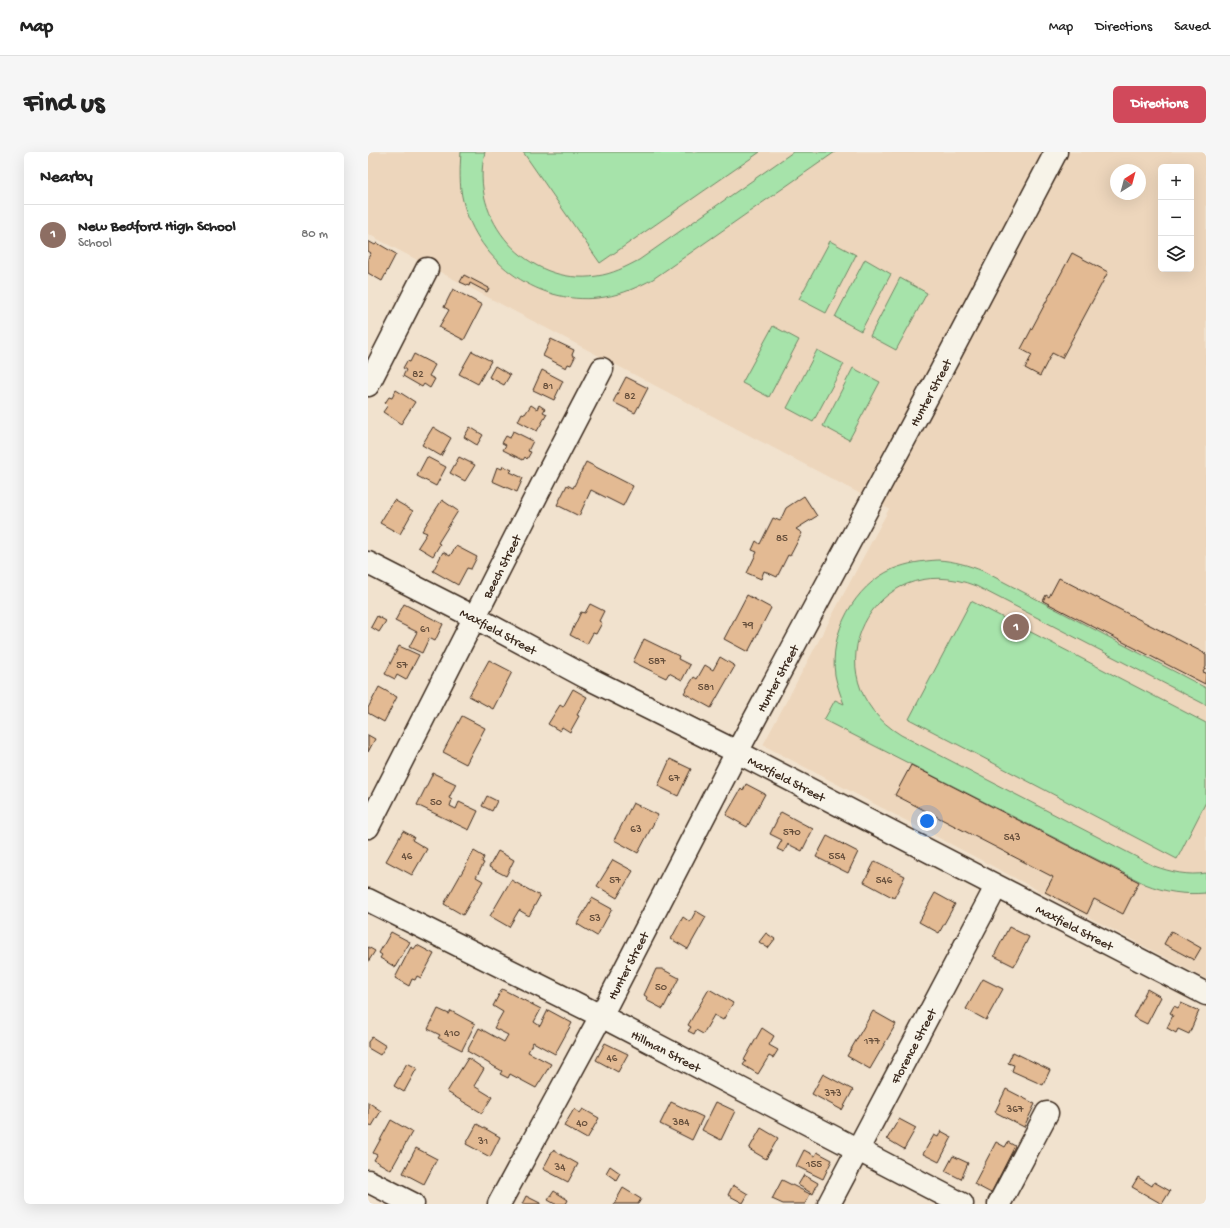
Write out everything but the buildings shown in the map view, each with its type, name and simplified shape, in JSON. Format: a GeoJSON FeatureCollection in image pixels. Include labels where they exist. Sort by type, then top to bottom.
{"type":"FeatureCollection","features":[{"type":"Feature","properties":{"kind":"street","name":"Hunter Street"},"geometry":{"type":"LineString","coordinates":[[499,1204],[601,1016],[737,752],[940,373],[1056,152]]}},
{"type":"Feature","properties":{"kind":"street"},"geometry":{"type":"LineString","coordinates":[[368,385],[427,268]]}},
{"type":"Feature","properties":{"kind":"street","name":"Beech Street"},"geometry":{"type":"LineString","coordinates":[[368,827],[602,369]]}},
{"type":"Feature","properties":{"kind":"street","name":"Maxfield Street"},"geometry":{"type":"LineString","coordinates":[[368,563],[474,617],[586,677],[737,752],[996,887],[1206,994]]}},
{"type":"Feature","properties":{"kind":"street","name":"Florence Street"},"geometry":{"type":"LineString","coordinates":[[829,1204],[996,887]]}},
{"type":"Feature","properties":{"kind":"street","name":"Hillman Street"},"geometry":{"type":"LineString","coordinates":[[368,900],[601,1016],[962,1204]]}},
{"type":"Feature","properties":{"kind":"street"},"geometry":{"type":"LineString","coordinates":[[999,1204],[1047,1113]]}},
{"type":"Feature","properties":{"kind":"street"},"geometry":{"type":"LineString","coordinates":[[368,1181],[412,1204]]}},
{"type":"Feature","properties":{"kind":"shaded area"},"geometry":{"type":"Polygon","coordinates":[[[368,152],[1206,152],[1206,979],[763,745],[889,509],[368,234],[368,152]]]}},
{"type":"Feature","properties":{"kind":"green space"},"geometry":{"type":"Polygon","coordinates":[[[461,152],[485,152],[482,177],[486,201],[495,224],[509,243],[527,259],[548,271],[572,277],[608,274],[639,260],[793,152],[835,152],[653,279],[618,294],[605,297],[581,299],[558,295],[536,288],[516,276],[498,262],[483,244],[471,223],[463,201],[460,183],[461,152]]]}},
{"type":"Feature","properties":{"kind":"green space"},"geometry":{"type":"Polygon","coordinates":[[[523,152],[760,152],[600,263],[523,152]]]}},
{"type":"Feature","properties":{"kind":"green space"},"geometry":{"type":"Polygon","coordinates":[[[830,241],[856,255],[826,313],[799,299],[830,241]]]}},
{"type":"Feature","properties":{"kind":"green space"},"geometry":{"type":"Polygon","coordinates":[[[865,259],[891,274],[861,331],[835,317],[865,259]]]}},
{"type":"Feature","properties":{"kind":"green space"},"geometry":{"type":"Polygon","coordinates":[[[900,278],[927,293],[896,350],[870,336],[900,278]]]}},
{"type":"Feature","properties":{"kind":"green space"},"geometry":{"type":"Polygon","coordinates":[[[773,326],[799,340],[769,397],[742,383],[773,326]]]}},
{"type":"Feature","properties":{"kind":"green space"},"geometry":{"type":"Polygon","coordinates":[[[817,350],[844,364],[813,422],[787,408],[817,350]]]}},
{"type":"Feature","properties":{"kind":"green space"},"geometry":{"type":"Polygon","coordinates":[[[853,368],[880,382],[849,440],[823,426],[853,368]]]}},
{"type":"Feature","properties":{"kind":"green space"},"geometry":{"type":"Polygon","coordinates":[[[938,560],[950,561],[983,571],[1206,688],[1206,705],[976,586],[939,578],[907,584],[882,600],[864,624],[856,652],[858,682],[873,711],[901,735],[1154,866],[1180,873],[1206,873],[1206,893],[1190,894],[1175,892],[1145,884],[824,720],[835,700],[844,704],[835,675],[834,659],[840,627],[856,599],[879,577],[893,569],[904,565],[938,560]]]}},
{"type":"Feature","properties":{"kind":"green space"},"geometry":{"type":"Polygon","coordinates":[[[971,601],[1206,723],[1206,802],[1177,859],[909,719],[971,601]]]}},
{"type":"Feature","properties":{"kind":"place","name":"New Bedford High School"},"geometry":{"type":"Point","coordinates":[1016,627]}}]}
